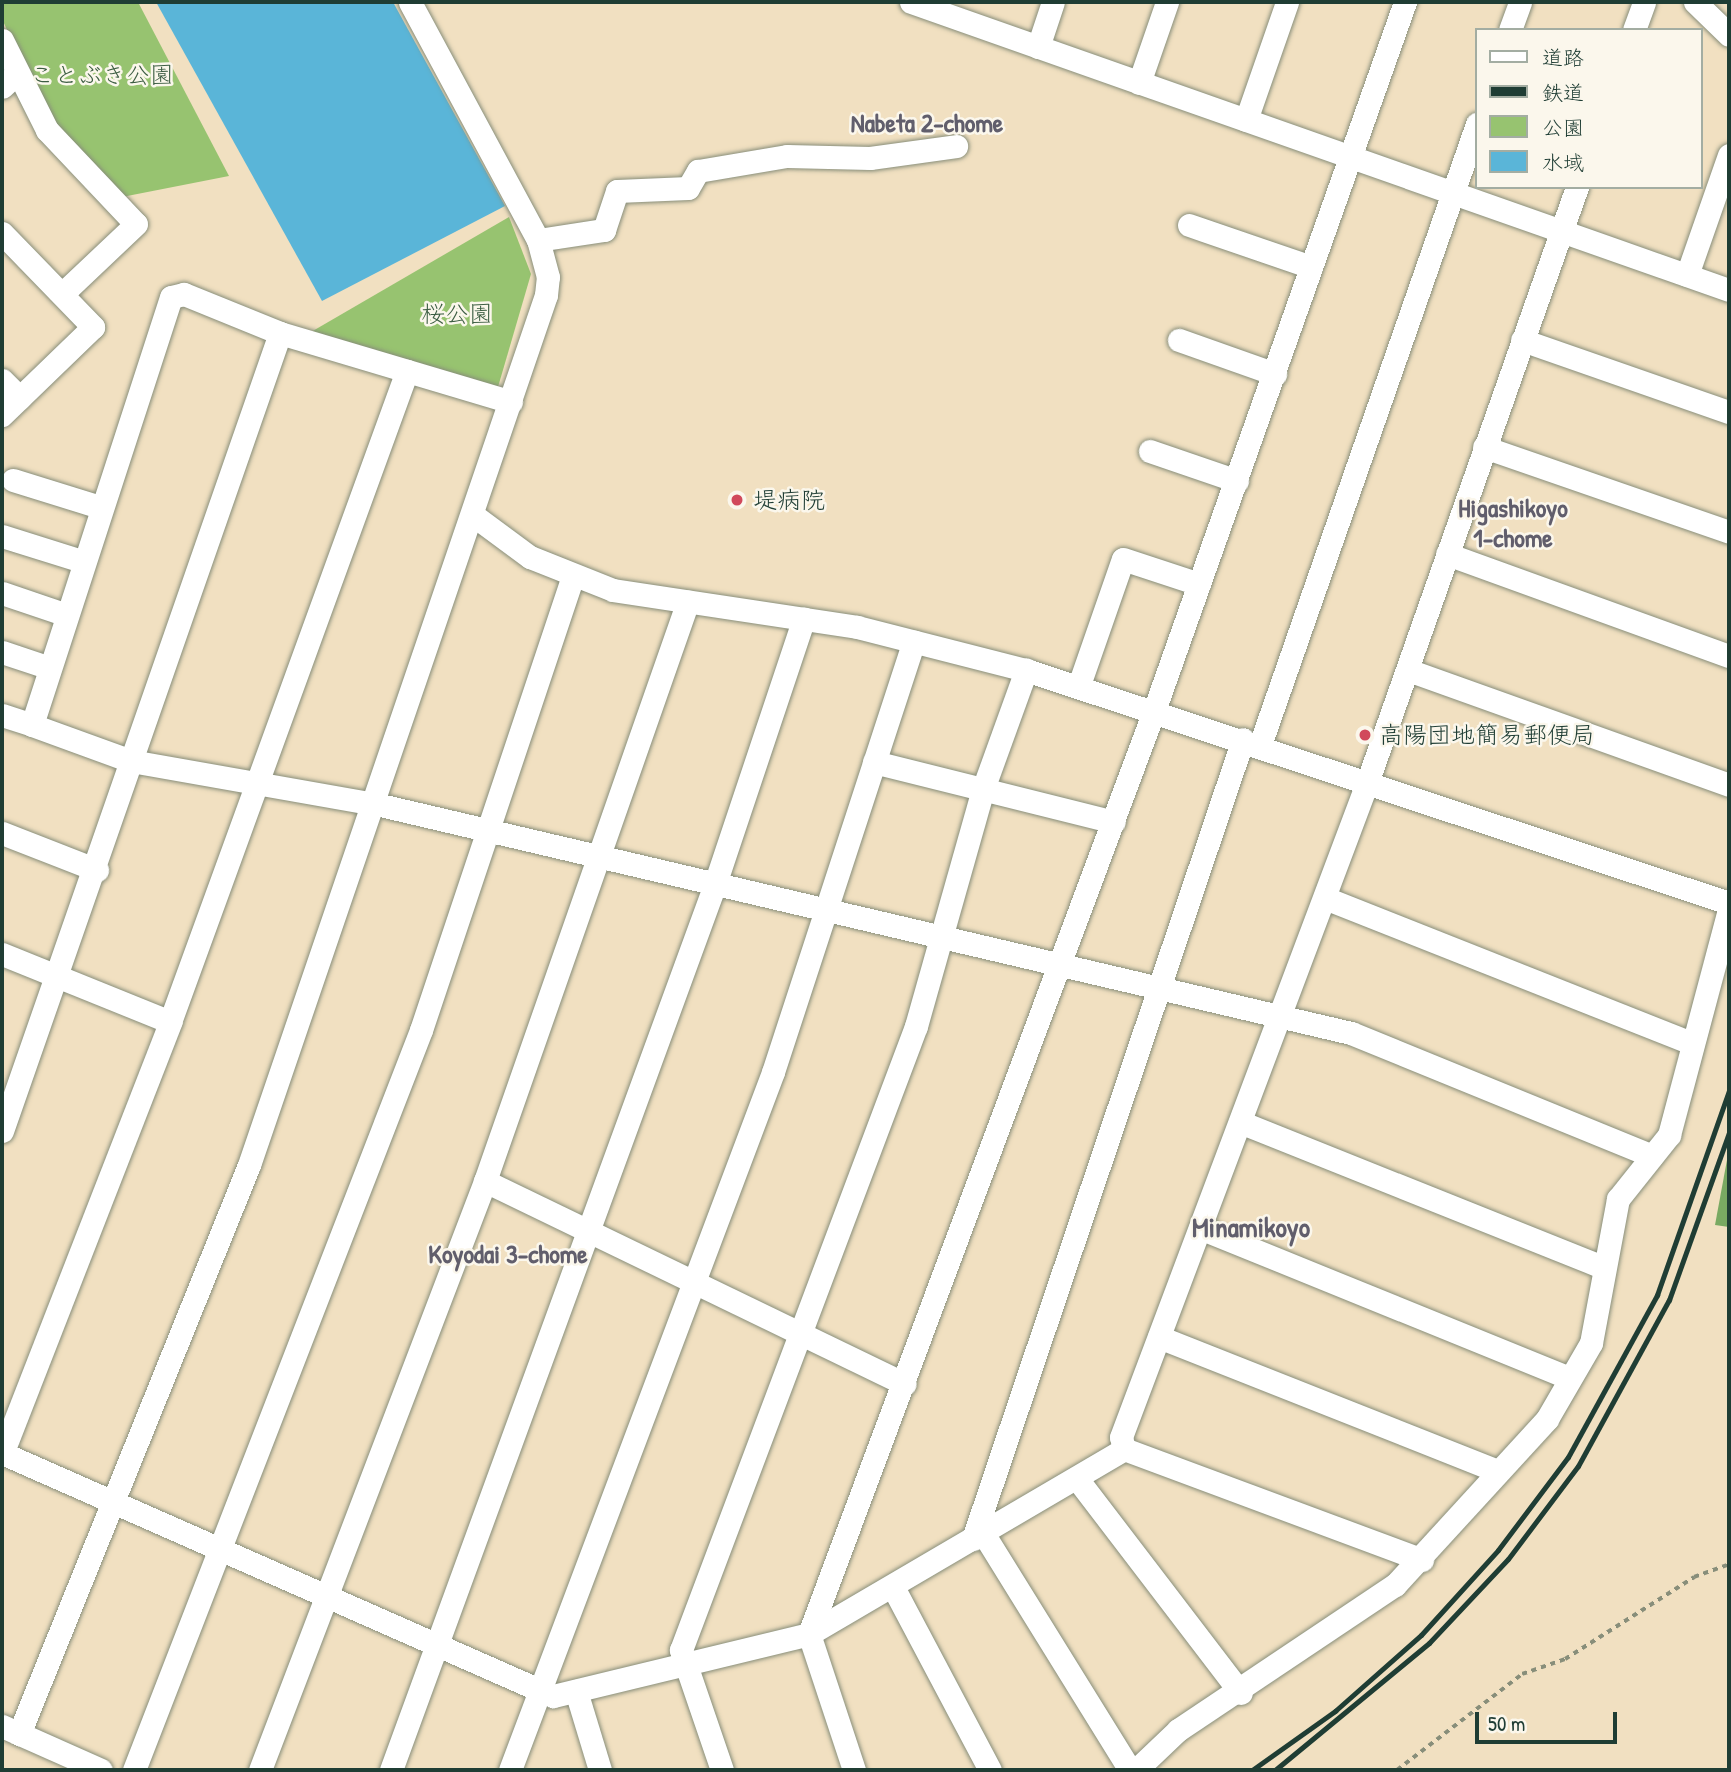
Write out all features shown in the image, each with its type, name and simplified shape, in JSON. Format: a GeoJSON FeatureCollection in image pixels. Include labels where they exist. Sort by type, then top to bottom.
{"type":"FeatureCollection","features":[{"type":"Feature","properties":{"kind":"street"},"geometry":{"type":"LineString","coordinates":[[101,1770],[10,1730],[112,1503],[249,1165],[376,804],[546,295],[548,277],[538,240],[410,2]]}},
{"type":"Feature","properties":{"kind":"street"},"geometry":{"type":"LineString","coordinates":[[911,2],[946,8],[1038,47],[1729,290]]}},
{"type":"Feature","properties":{"kind":"street"},"geometry":{"type":"LineString","coordinates":[[1038,47],[1053,2]]}},
{"type":"Feature","properties":{"kind":"street"},"geometry":{"type":"LineString","coordinates":[[1139,83],[1167,2]]}},
{"type":"Feature","properties":{"kind":"street"},"geometry":{"type":"LineString","coordinates":[[1246,120],[1287,2]]}},
{"type":"Feature","properties":{"kind":"street"},"geometry":{"type":"LineString","coordinates":[[854,1770],[809,1634],[1156,708],[1405,2]]}},
{"type":"Feature","properties":{"kind":"street"},"geometry":{"type":"LineString","coordinates":[[1511,28],[1520,2]]}},
{"type":"Feature","properties":{"kind":"street"},"geometry":{"type":"LineString","coordinates":[[1635,28],[1644,2]]}},
{"type":"Feature","properties":{"kind":"street"},"geometry":{"type":"LineString","coordinates":[[1695,2],[1729,35]]}},
{"type":"Feature","properties":{"kind":"street"},"geometry":{"type":"LineString","coordinates":[[2,40],[10,80],[47,130],[136,224],[62,294]]}},
{"type":"Feature","properties":{"kind":"street"},"geometry":{"type":"LineString","coordinates":[[978,1536],[1158,986],[1252,742],[1476,127]]}},
{"type":"Feature","properties":{"kind":"street"},"geometry":{"type":"LineString","coordinates":[[538,240],[604,230],[617,191],[688,188],[698,171],[787,156],[870,158],[956,146]]}},
{"type":"Feature","properties":{"kind":"street"},"geometry":{"type":"LineString","coordinates":[[1688,275],[1728,165]]}},
{"type":"Feature","properties":{"kind":"street"},"geometry":{"type":"LineString","coordinates":[[1124,1449],[1121,1437],[1367,783],[1576,189]]}},
{"type":"Feature","properties":{"kind":"street"},"geometry":{"type":"LineString","coordinates":[[1189,225],[1311,267]]}},
{"type":"Feature","properties":{"kind":"street"},"geometry":{"type":"LineString","coordinates":[[2,233],[93,327],[2,415]]}},
{"type":"Feature","properties":{"kind":"street"},"geometry":{"type":"LineString","coordinates":[[32,725],[64,614],[171,297],[184,294],[280,333],[511,402]]}},
{"type":"Feature","properties":{"kind":"street"},"geometry":{"type":"LineString","coordinates":[[2,1131],[97,870],[131,761],[280,333]]}},
{"type":"Feature","properties":{"kind":"street"},"geometry":{"type":"LineString","coordinates":[[1179,340],[1275,374]]}},
{"type":"Feature","properties":{"kind":"street"},"geometry":{"type":"LineString","coordinates":[[1522,340],[1729,412]]}},
{"type":"Feature","properties":{"kind":"street"},"geometry":{"type":"LineString","coordinates":[[407,371],[259,785],[2,1453],[541,1695],[576,1692],[809,1634],[1078,1480],[1124,1449]]}},
{"type":"Feature","properties":{"kind":"street"},"geometry":{"type":"LineString","coordinates":[[2,380],[20,398]]}},
{"type":"Feature","properties":{"kind":"street"},"geometry":{"type":"LineString","coordinates":[[1484,447],[1729,532]]}},
{"type":"Feature","properties":{"kind":"street"},"geometry":{"type":"LineString","coordinates":[[1150,451],[1237,481]]}},
{"type":"Feature","properties":{"kind":"street"},"geometry":{"type":"LineString","coordinates":[[13,480],[100,507]]}},
{"type":"Feature","properties":{"kind":"street"},"geometry":{"type":"LineString","coordinates":[[473,515],[530,557],[573,577],[688,601],[804,618],[914,641],[1026,670],[1156,708],[1367,783],[1729,903]]}},
{"type":"Feature","properties":{"kind":"street"},"geometry":{"type":"LineString","coordinates":[[2,536],[82,561]]}},
{"type":"Feature","properties":{"kind":"street"},"geometry":{"type":"LineString","coordinates":[[1447,554],[1729,656]]}},
{"type":"Feature","properties":{"kind":"street"},"geometry":{"type":"LineString","coordinates":[[1079,685],[1123,559],[1199,584]]}},
{"type":"Feature","properties":{"kind":"street"},"geometry":{"type":"LineString","coordinates":[[134,1770],[222,1553],[421,1030],[573,577]]}},
{"type":"Feature","properties":{"kind":"street"},"geometry":{"type":"LineString","coordinates":[[2,593],[64,614]]}},
{"type":"Feature","properties":{"kind":"street"},"geometry":{"type":"LineString","coordinates":[[260,1770],[330,1599],[485,1181],[601,857],[688,601]]}},
{"type":"Feature","properties":{"kind":"street"},"geometry":{"type":"LineString","coordinates":[[391,1770],[715,884],[804,618]]}},
{"type":"Feature","properties":{"kind":"street"},"geometry":{"type":"LineString","coordinates":[[510,1770],[541,1695],[828,911],[914,641]]}},
{"type":"Feature","properties":{"kind":"street"},"geometry":{"type":"LineString","coordinates":[[2,652],[47,667]]}},
{"type":"Feature","properties":{"kind":"street"},"geometry":{"type":"LineString","coordinates":[[722,1770],[681,1650],[797,1330],[916,1026],[983,789],[1026,670]]}},
{"type":"Feature","properties":{"kind":"street"},"geometry":{"type":"LineString","coordinates":[[1408,670],[1729,785]]}},
{"type":"Feature","properties":{"kind":"street"},"geometry":{"type":"LineString","coordinates":[[2,715],[131,761],[376,804],[1351,1033],[1652,1156]]}},
{"type":"Feature","properties":{"kind":"street"},"geometry":{"type":"LineString","coordinates":[[874,762],[1114,822]]}},
{"type":"Feature","properties":{"kind":"street"},"geometry":{"type":"LineString","coordinates":[[2,833],[97,870]]}},
{"type":"Feature","properties":{"kind":"street"},"geometry":{"type":"LineString","coordinates":[[1325,898],[1692,1043]]}},
{"type":"Feature","properties":{"kind":"street"},"geometry":{"type":"LineString","coordinates":[[1136,1770],[1178,1730],[1241,1693],[1422,1560],[1497,1471],[1547,1419],[1591,1343],[1618,1199],[1670,1135],[1729,909]]}},
{"type":"Feature","properties":{"kind":"street"},"geometry":{"type":"LineString","coordinates":[[2,954],[170,1022]]}},
{"type":"Feature","properties":{"kind":"street"},"geometry":{"type":"LineString","coordinates":[[1240,1122],[1603,1268]]}},
{"type":"Feature","properties":{"kind":"street"},"geometry":{"type":"LineString","coordinates":[[485,1181],[904,1384]]}},
{"type":"Feature","properties":{"kind":"street"},"geometry":{"type":"LineString","coordinates":[[1200,1228],[1570,1378]]}},
{"type":"Feature","properties":{"kind":"street"},"geometry":{"type":"LineString","coordinates":[[1159,1337],[1497,1471]]}},
{"type":"Feature","properties":{"kind":"street"},"geometry":{"type":"LineString","coordinates":[[1124,1449],[1422,1560]]}},
{"type":"Feature","properties":{"kind":"street"},"geometry":{"type":"LineString","coordinates":[[1078,1480],[1241,1693]]}},
{"type":"Feature","properties":{"kind":"street"},"geometry":{"type":"LineString","coordinates":[[978,1536],[1130,1770]]}},
{"type":"Feature","properties":{"kind":"street"},"geometry":{"type":"LineString","coordinates":[[893,1587],[990,1770]]}},
{"type":"Feature","properties":{"kind":"street"},"geometry":{"type":"LineString","coordinates":[[576,1692],[600,1770]]}},
{"type":"Feature","properties":{"kind":"path"},"geometry":{"type":"LineString","coordinates":[[1397,1770],[1522,1674],[1565,1659],[1694,1577],[1729,1564]]}},
{"type":"Feature","properties":{"kind":"green space","name":"ことぶき公園"},"geometry":{"type":"Polygon","coordinates":[[[2,2],[138,2],[229,176],[122,197],[43,108],[2,19],[2,2]]]}},
{"type":"Feature","properties":{"kind":"green space","name":"桜公園"},"geometry":{"type":"Polygon","coordinates":[[[509,217],[531,274],[498,387],[311,332],[509,217]]]}},
{"type":"Feature","properties":{"kind":"green space"},"geometry":{"type":"Polygon","coordinates":[[[1729,1149],[1729,1227],[1715,1225],[1729,1149]]]}},
{"type":"Feature","properties":{"kind":"water"},"geometry":{"type":"Polygon","coordinates":[[[156,2],[393,2],[505,206],[322,301],[156,2]]]}},
{"type":"Feature","properties":{"kind":"railway"},"geometry":{"type":"LineString","coordinates":[[1252,1770],[1335,1711],[1421,1635],[1498,1550],[1568,1457],[1657,1295],[1729,1091]]}},
{"type":"Feature","properties":{"kind":"railway"},"geometry":{"type":"LineString","coordinates":[[1275,1770],[1429,1643],[1508,1559],[1578,1466],[1669,1300],[1729,1132]]}},
{"type":"Feature","properties":{"kind":"place","name":"堤病院"},"geometry":{"type":"Point","coordinates":[737,500]}},
{"type":"Feature","properties":{"kind":"place","name":"高陽団地簡易郵便局"},"geometry":{"type":"Point","coordinates":[1365,735]}},
{"type":"Feature","properties":{"kind":"district","name":"Nabeta 2-chome"},"geometry":{"type":"Point","coordinates":[927,123]}},
{"type":"Feature","properties":{"kind":"district","name":"Higashikoyo 1-chome"},"geometry":{"type":"Point","coordinates":[1513,523]}},
{"type":"Feature","properties":{"kind":"district","name":"Minamikoyo"},"geometry":{"type":"Point","coordinates":[1251,1227]}},
{"type":"Feature","properties":{"kind":"district","name":"Koyodai 3-chome"},"geometry":{"type":"Point","coordinates":[508,1254]}}]}
